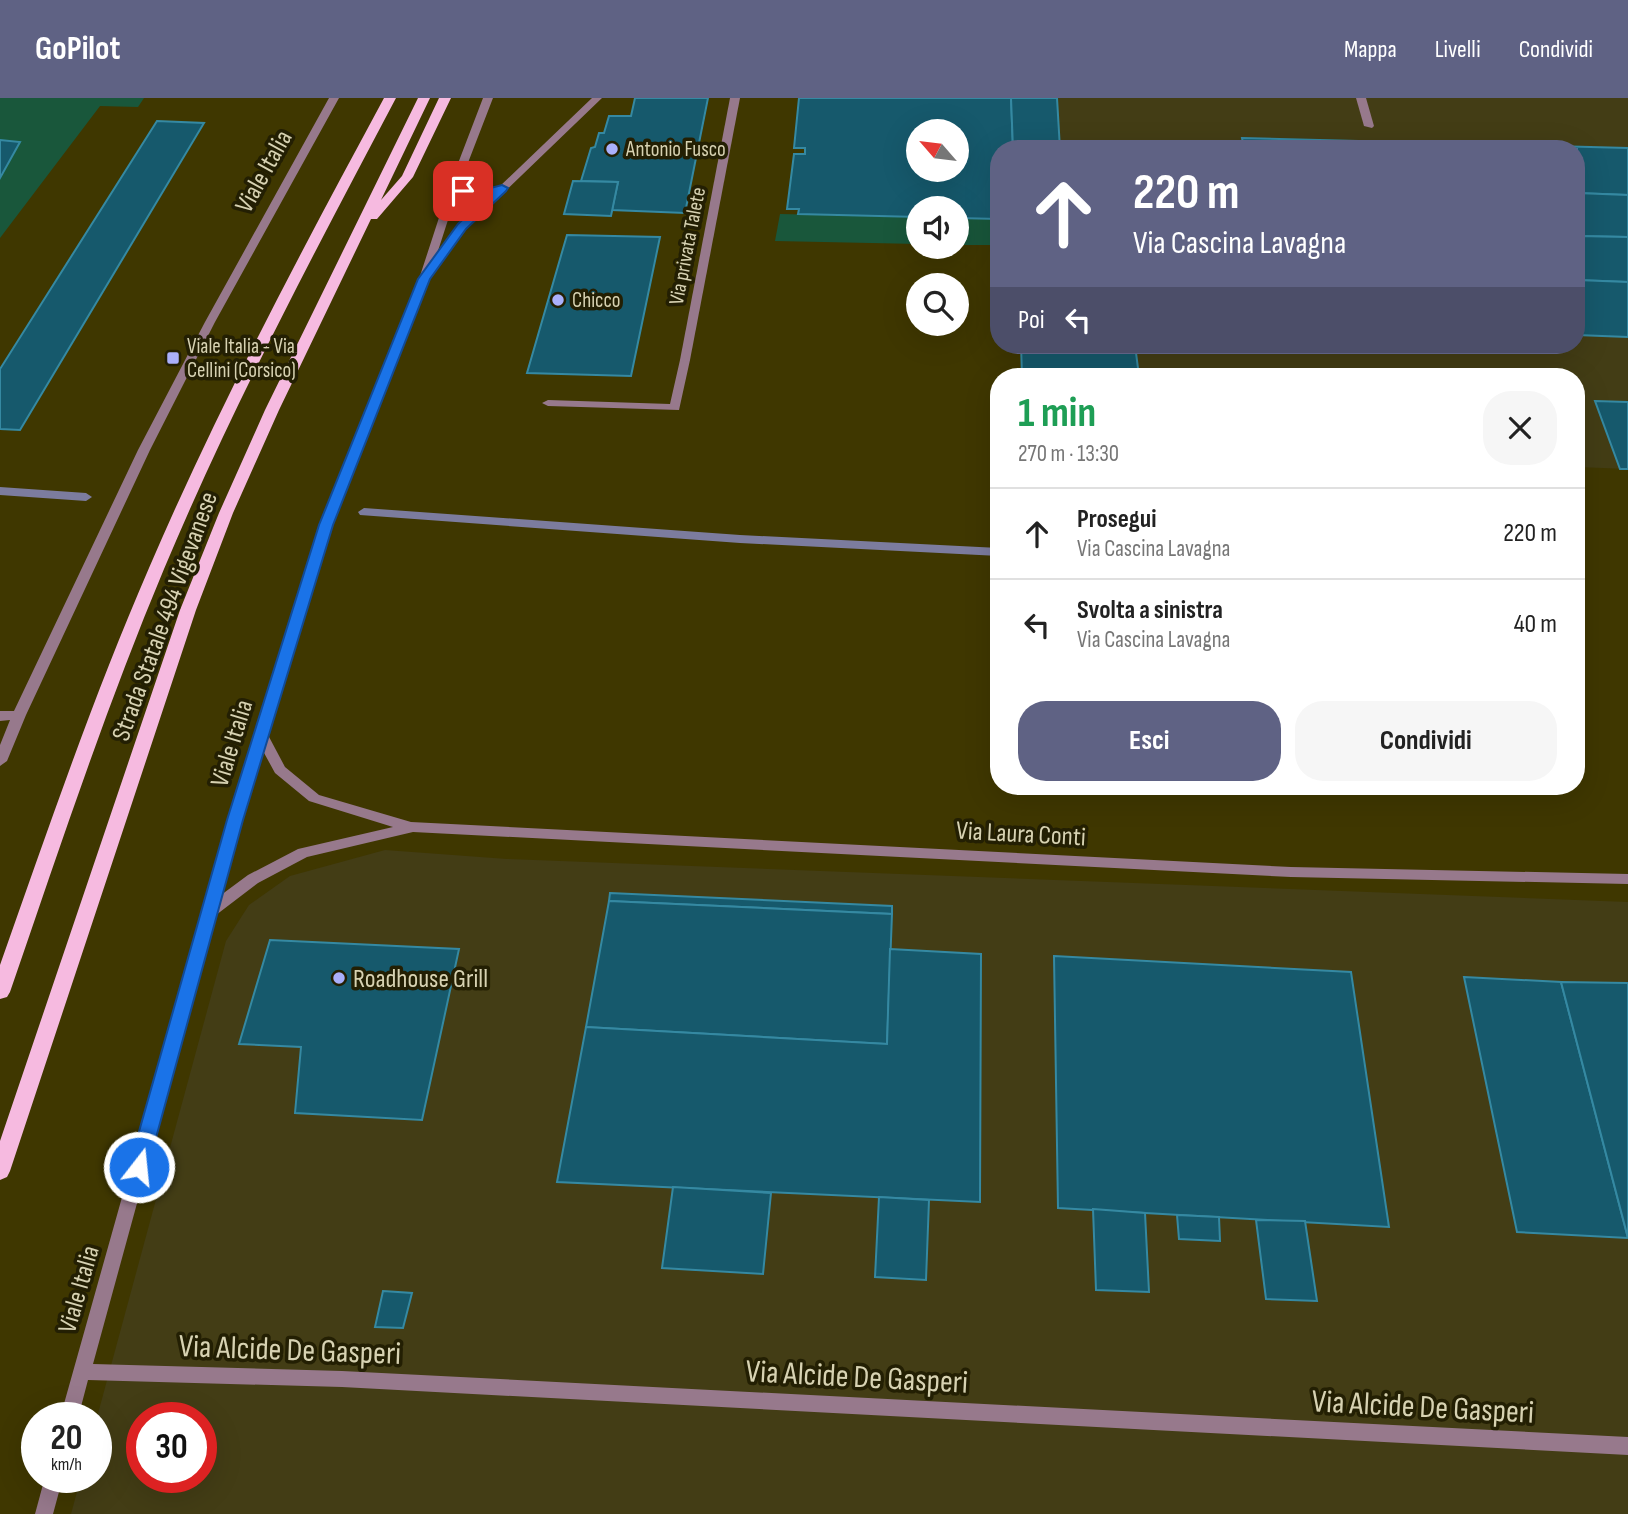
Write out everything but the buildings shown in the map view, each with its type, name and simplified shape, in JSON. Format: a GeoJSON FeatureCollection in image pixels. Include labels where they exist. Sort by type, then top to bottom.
{"type":"FeatureCollection","features":[{"type":"Feature","properties":{"kind":"main road","name":"Strada Statale 494 Vigevanese"},"geometry":{"type":"LineString","coordinates":[[0,992],[68,799],[182,509],[271,324],[390,98]]}},
{"type":"Feature","properties":{"kind":"main road","name":"Strada Statale 494 Vigevanese"},"geometry":{"type":"LineString","coordinates":[[0,1171],[188,610],[226,513],[272,410],[424,98]]}},
{"type":"Feature","properties":{"kind":"main road"},"geometry":{"type":"LineString","coordinates":[[358,231],[407,177],[444,98]]}},
{"type":"Feature","properties":{"kind":"street","name":"Viale Italia"},"geometry":{"type":"LineString","coordinates":[[0,761],[19,715],[155,427],[334,98]]}},
{"type":"Feature","properties":{"kind":"street","name":"Viale Italia"},"geometry":{"type":"LineString","coordinates":[[74,1402],[261,734],[326,525],[424,279],[454,187],[488,98]]}},
{"type":"Feature","properties":{"kind":"street"},"geometry":{"type":"LineString","coordinates":[[424,279],[462,227],[597,98]]}},
{"type":"Feature","properties":{"kind":"street","name":"Via privata Talete"},"geometry":{"type":"LineString","coordinates":[[548,402],[675,408],[735,98]]}},
{"type":"Feature","properties":{"kind":"street"},"geometry":{"type":"LineString","coordinates":[[1361,98],[1369,126]]}},
{"type":"Feature","properties":{"kind":"street"},"geometry":{"type":"LineString","coordinates":[[454,187],[466,193],[484,194],[502,188]]}},
{"type":"Feature","properties":{"kind":"street"},"geometry":{"type":"LineString","coordinates":[[0,716],[19,715]]}},
{"type":"Feature","properties":{"kind":"street","name":"Via Laura Conti"},"geometry":{"type":"LineString","coordinates":[[261,734],[280,770],[314,799],[411,827],[1291,872],[1628,879]]}},
{"type":"Feature","properties":{"kind":"street","name":"Via Laura Conti"},"geometry":{"type":"LineString","coordinates":[[210,912],[253,879],[303,853],[411,827]]}},
{"type":"Feature","properties":{"kind":"street","name":"Via Alcide De Gasperi"},"geometry":{"type":"LineString","coordinates":[[82,1372],[368,1381],[1628,1446]]}},
{"type":"Feature","properties":{"kind":"street"},"geometry":{"type":"LineString","coordinates":[[44,1514],[50,1493]]}},
{"type":"Feature","properties":{"kind":"shaded area"},"geometry":{"type":"Polygon","coordinates":[[[1011,98],[1628,98],[1628,469],[1585,467],[1585,368],[1023,368],[1023,354],[1585,354],[1585,140],[1013,140],[1011,98]]]}},
{"type":"Feature","properties":{"kind":"shaded area"},"geometry":{"type":"Polygon","coordinates":[[[385,850],[507,859],[1628,902],[1628,1514],[71,1514],[77,1493],[112,1493],[112,1402],[101,1402],[226,941],[249,905],[290,876],[385,850]]]}},
{"type":"Feature","properties":{"kind":"green space"},"geometry":{"type":"Polygon","coordinates":[[[0,98],[144,98],[138,107],[100,106],[0,238],[0,98]]]}},
{"type":"Feature","properties":{"kind":"green space"},"geometry":{"type":"Polygon","coordinates":[[[780,214],[906,217],[906,244],[775,241],[780,214]]]}},
{"type":"Feature","properties":{"kind":"green space"},"geometry":{"type":"Polygon","coordinates":[[[969,218],[990,219],[990,245],[969,245],[969,218]]]}},
{"type":"Feature","properties":{"kind":"waterway"},"geometry":{"type":"LineString","coordinates":[[0,491],[86,497]]}},
{"type":"Feature","properties":{"kind":"waterway"},"geometry":{"type":"LineString","coordinates":[[364,512],[740,539],[990,552]]}},
{"type":"Feature","properties":{"kind":"place","name":"Antonio Fusco"},"geometry":{"type":"Point","coordinates":[612,149]}},
{"type":"Feature","properties":{"kind":"place","name":"Chicco"},"geometry":{"type":"Point","coordinates":[558,300]}},
{"type":"Feature","properties":{"kind":"place","name":"Viale Italia - Via Cellini (Corsico)"},"geometry":{"type":"Point","coordinates":[173,358]}},
{"type":"Feature","properties":{"kind":"place","name":"Roadhouse Grill"},"geometry":{"type":"Point","coordinates":[339,978]}},
{"type":"Feature","properties":{"kind":"route"},"geometry":{"type":"LineString","coordinates":[[139,1167],[235,820],[326,525],[424,279],[462,227],[502,188],[484,194],[463,191]]}}]}
